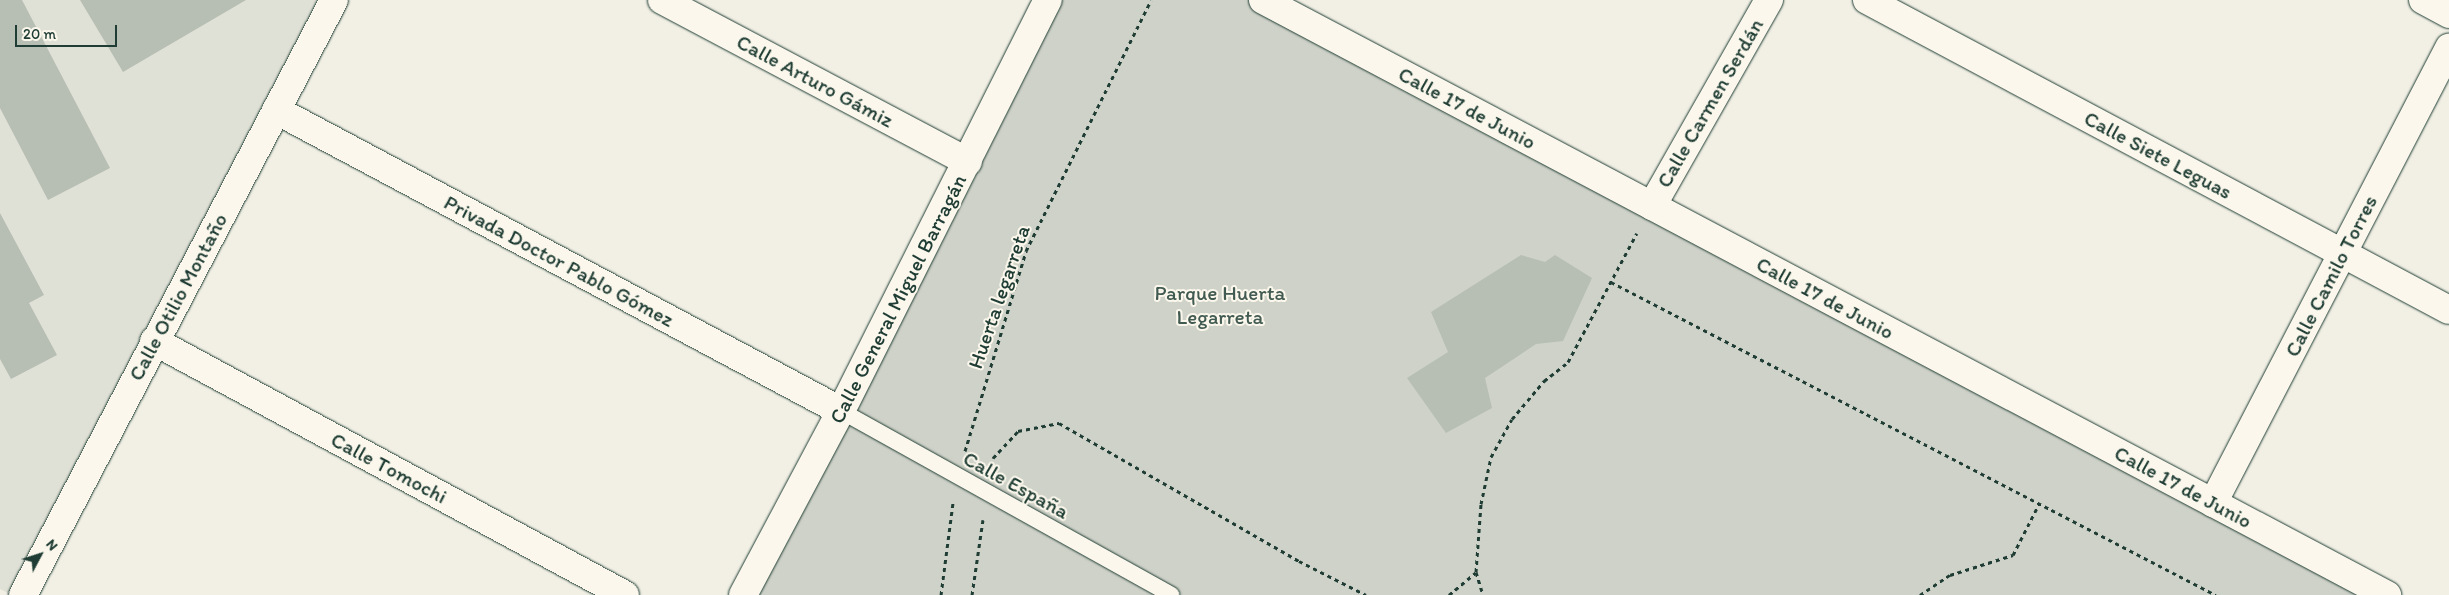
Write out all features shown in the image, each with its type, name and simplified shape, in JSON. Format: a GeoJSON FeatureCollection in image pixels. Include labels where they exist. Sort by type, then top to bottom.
{"type":"FeatureCollection","features":[{"type":"Feature","properties":{"kind":"street","name":"Calle Otilio Montaño"},"geometry":{"type":"LineString","coordinates":[[23,595],[154,340],[334,0]]}},
{"type":"Feature","properties":{"kind":"street","name":"Calle Arturo Gámiz"},"geometry":{"type":"LineString","coordinates":[[662,0],[968,162]]}},
{"type":"Feature","properties":{"kind":"street","name":"Calle General Miguel Barragán"},"geometry":{"type":"LineString","coordinates":[[743,595],[841,411],[1048,0]]}},
{"type":"Feature","properties":{"kind":"street","name":"Calle 17 de Junio"},"geometry":{"type":"LineString","coordinates":[[1263,0],[2387,595]]}},
{"type":"Feature","properties":{"kind":"street","name":"Calle Carmen Serdán"},"geometry":{"type":"LineString","coordinates":[[1652,206],[1769,0]]}},
{"type":"Feature","properties":{"kind":"street","name":"Calle Siete Leguas"},"geometry":{"type":"LineString","coordinates":[[1867,0],[2449,310]]}},
{"type":"Feature","properties":{"kind":"street"},"geometry":{"type":"LineString","coordinates":[[2423,0],[2449,14]]}},
{"type":"Feature","properties":{"kind":"street","name":"Calle Camilo Torres"},"geometry":{"type":"LineString","coordinates":[[2213,503],[2449,48]]}},
{"type":"Feature","properties":{"kind":"street","name":"Privada Doctor Pablo Gómez"},"geometry":{"type":"LineString","coordinates":[[276,110],[841,411]]}},
{"type":"Feature","properties":{"kind":"street","name":"Calle Tomochi"},"geometry":{"type":"LineString","coordinates":[[154,340],[625,595]]}},
{"type":"Feature","properties":{"kind":"street"},"geometry":{"type":"LineString","coordinates":[[0,589],[12,595]]}},
{"type":"Feature","properties":{"kind":"lane","name":"Calle España"},"geometry":{"type":"LineString","coordinates":[[841,411],[1170,595]]}},
{"type":"Feature","properties":{"kind":"path","name":"Huerta legarreta"},"geometry":{"type":"LineString","coordinates":[[941,595],[957,476],[1026,251],[1151,0]]}},
{"type":"Feature","properties":{"kind":"path"},"geometry":{"type":"LineString","coordinates":[[1483,595],[1476,572],[1480,504],[1491,457],[1512,419],[1544,381],[1568,362],[1652,206]]}},
{"type":"Feature","properties":{"kind":"path"},"geometry":{"type":"LineString","coordinates":[[1611,282],[2216,595]]}},
{"type":"Feature","properties":{"kind":"path"},"geometry":{"type":"LineString","coordinates":[[972,595],[992,458],[1018,431],[1058,423],[1299,561],[1366,595]]}},
{"type":"Feature","properties":{"kind":"path"},"geometry":{"type":"LineString","coordinates":[[1920,595],[1950,575],[2013,555],[2040,504]]}},
{"type":"Feature","properties":{"kind":"path"},"geometry":{"type":"LineString","coordinates":[[1450,595],[1476,572]]}},
{"type":"Feature","properties":{"kind":"shaded area"},"geometry":{"type":"Polygon","coordinates":[[[0,0],[334,0],[12,595],[0,589],[0,0]]]}},
{"type":"Feature","properties":{"kind":"green space","name":"Parque Huerta Legarreta"},"geometry":{"type":"Polygon","coordinates":[[[1048,0],[1263,0],[2387,595],[743,595],[1048,0]]]}},
{"type":"Feature","properties":{"kind":"building"},"geometry":{"type":"Polygon","coordinates":[[[0,0],[22,0],[110,168],[48,200],[0,108],[0,0]]]}},
{"type":"Feature","properties":{"kind":"building"},"geometry":{"type":"Polygon","coordinates":[[[80,0],[246,0],[123,72],[80,0]]]}},
{"type":"Feature","properties":{"kind":"building"},"geometry":{"type":"Polygon","coordinates":[[[0,213],[44,295],[29,303],[57,355],[11,379],[0,359],[0,213]]]}},
{"type":"Feature","properties":{"kind":"building"},"geometry":{"type":"Polygon","coordinates":[[[1521,255],[1545,262],[1555,255],[1592,278],[1563,341],[1536,344],[1485,378],[1492,408],[1446,433],[1407,378],[1448,352],[1431,312],[1521,255]]]}}]}
